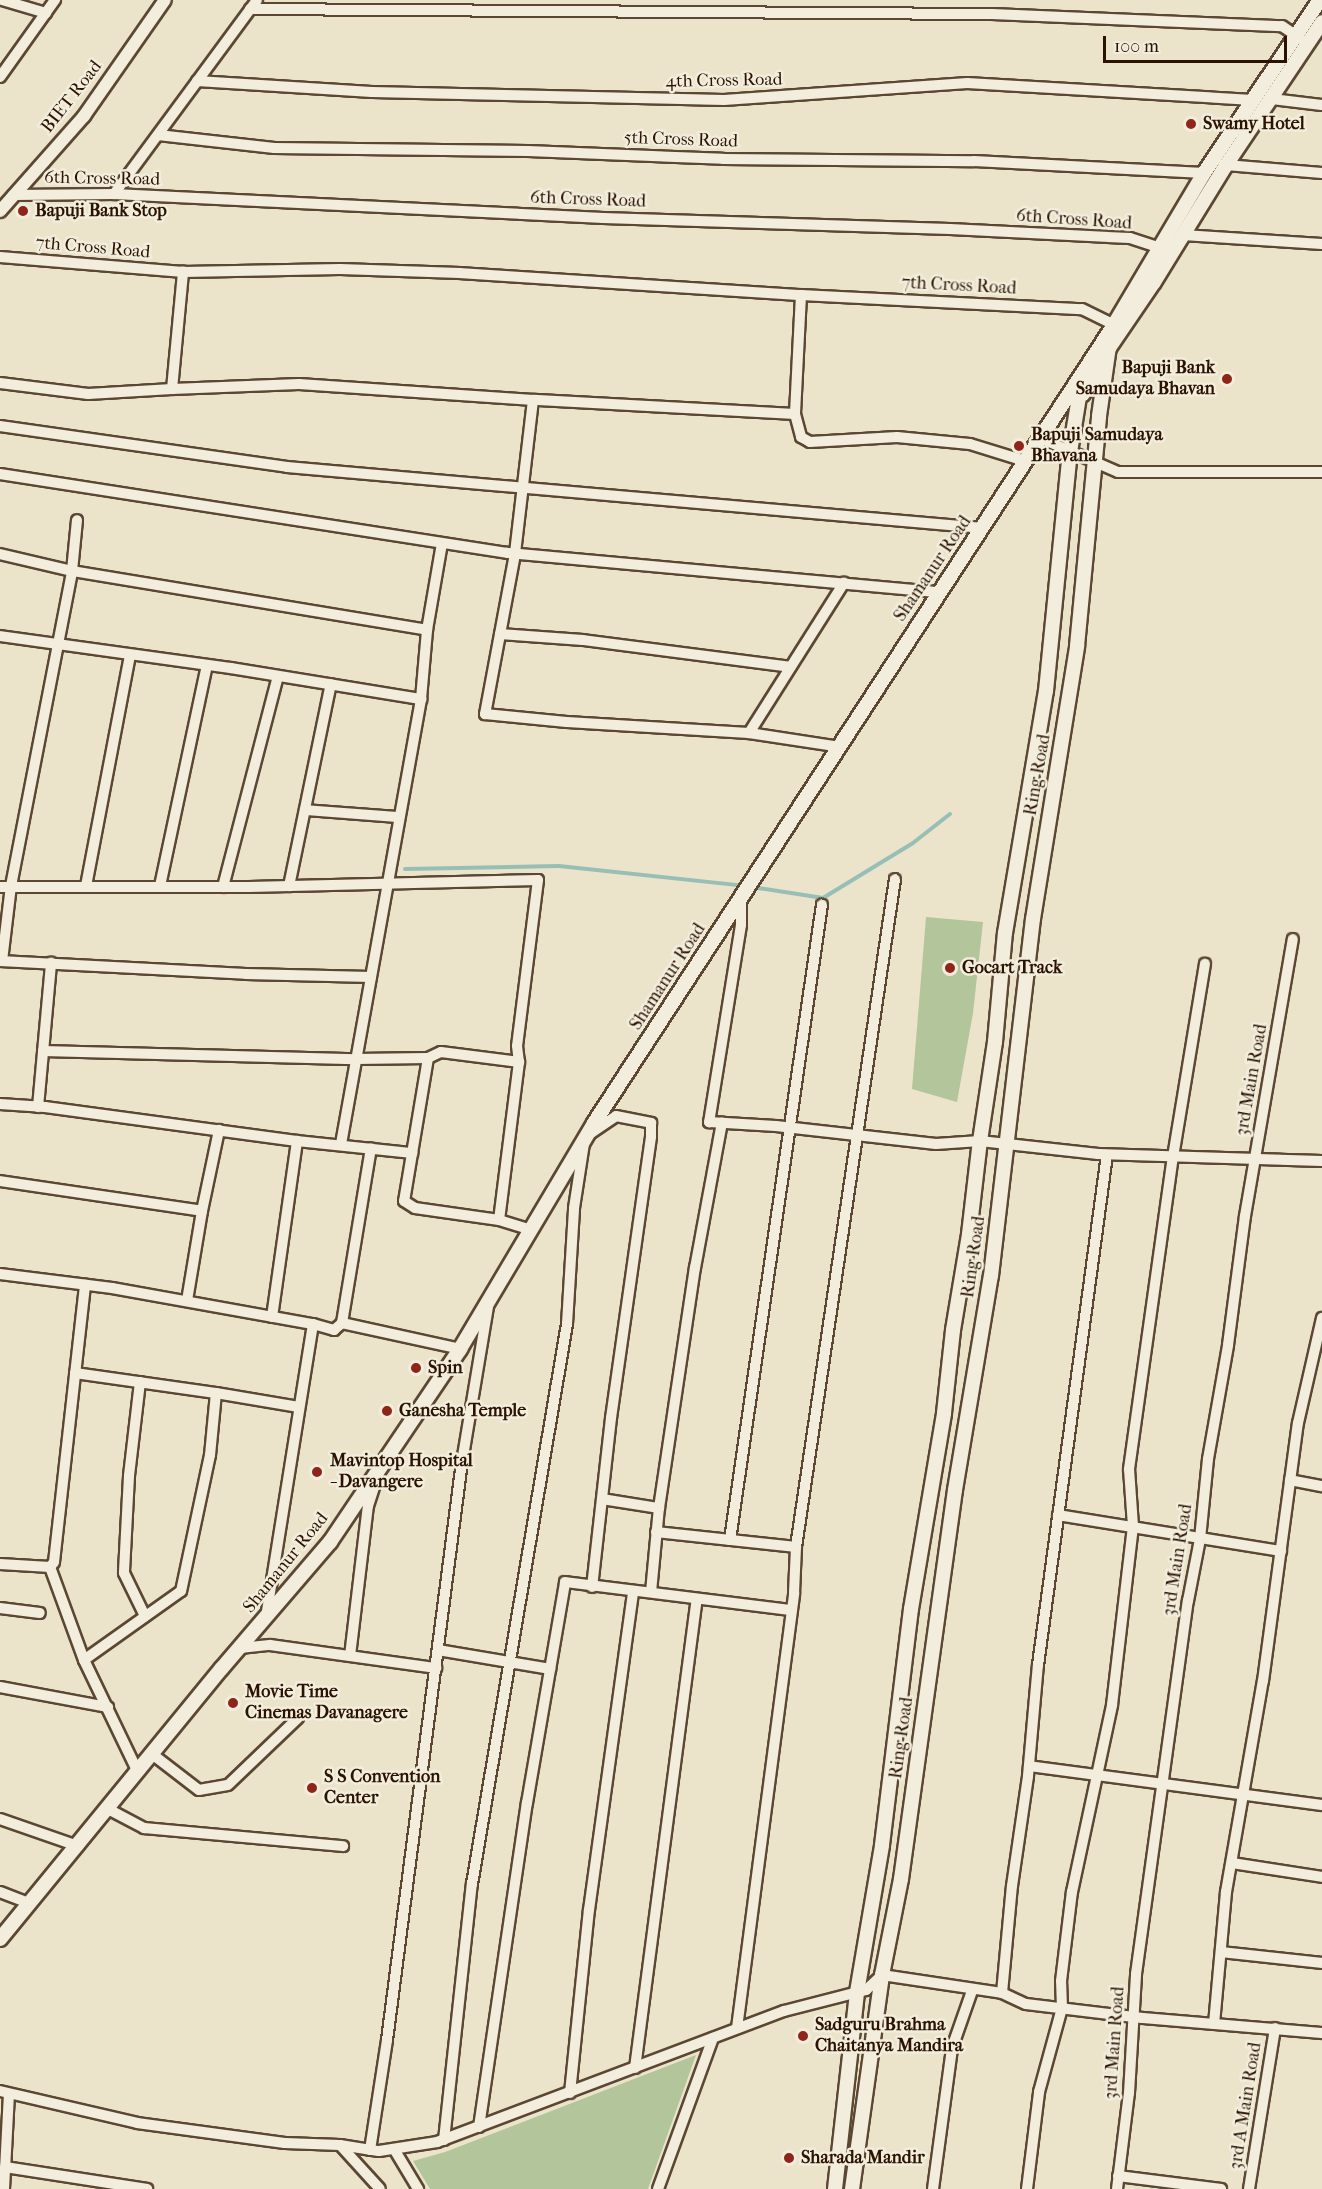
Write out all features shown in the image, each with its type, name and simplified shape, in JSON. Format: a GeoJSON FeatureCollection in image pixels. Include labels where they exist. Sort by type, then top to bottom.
{"type":"FeatureCollection","features":[{"type":"Feature","properties":{"kind":"main road","name":"Shamanur Road"},"geometry":{"type":"LineString","coordinates":[[1078,404],[1109,348],[1226,165],[1272,99],[1320,0]]}},
{"type":"Feature","properties":{"kind":"main road","name":"Shamanur Road"},"geometry":{"type":"LineString","coordinates":[[0,1939],[330,1542],[460,1349],[585,1137],[939,592],[983,528],[1161,248],[1204,173],[1252,100],[1302,40],[1322,22]]}},
{"type":"Feature","properties":{"kind":"main road","name":"Ring Road"},"geometry":{"type":"LineString","coordinates":[[852,2189],[882,1975],[910,1824],[918,1749],[955,1490],[991,1276],[1036,896],[1077,646],[1095,462],[1112,326]]}},
{"type":"Feature","properties":{"kind":"main road","name":"Ring Road"},"geometry":{"type":"LineString","coordinates":[[835,2189],[857,1992],[882,1845],[911,1609],[944,1413],[995,1042],[1005,933],[1046,691],[1070,452],[1083,372]]}},
{"type":"Feature","properties":{"kind":"street"},"geometry":{"type":"LineString","coordinates":[[2,0],[46,13]]}},
{"type":"Feature","properties":{"kind":"street"},"geometry":{"type":"LineString","coordinates":[[0,77],[4,64],[55,0]]}},
{"type":"Feature","properties":{"kind":"street","name":"BIET Road"},"geometry":{"type":"LineString","coordinates":[[0,211],[84,116],[165,0]]}},
{"type":"Feature","properties":{"kind":"street"},"geometry":{"type":"LineString","coordinates":[[114,194],[253,5],[992,14],[1282,26],[1302,40]]}},
{"type":"Feature","properties":{"kind":"street","name":"4th Cross Road"},"geometry":{"type":"LineString","coordinates":[[197,81],[372,92],[724,100],[967,84],[1252,100]]}},
{"type":"Feature","properties":{"kind":"street"},"geometry":{"type":"LineString","coordinates":[[1272,99],[1322,105]]}},
{"type":"Feature","properties":{"kind":"street","name":"5th Cross Road"},"geometry":{"type":"LineString","coordinates":[[158,135],[274,148],[518,150],[723,159],[974,161],[1204,173]]}},
{"type":"Feature","properties":{"kind":"street"},"geometry":{"type":"LineString","coordinates":[[1226,165],[1322,173]]}},
{"type":"Feature","properties":{"kind":"street","name":"6th Cross Road"},"geometry":{"type":"LineString","coordinates":[[13,195],[114,194],[603,218],[950,228],[1131,238],[1161,248]]}},
{"type":"Feature","properties":{"kind":"street"},"geometry":{"type":"LineString","coordinates":[[1183,235],[1322,244]]}},
{"type":"Feature","properties":{"kind":"street","name":"7th Cross Road"},"geometry":{"type":"LineString","coordinates":[[0,257],[183,272],[340,269],[460,273],[801,295],[1082,309],[1112,326]]}},
{"type":"Feature","properties":{"kind":"street"},"geometry":{"type":"LineString","coordinates":[[171,388],[183,272]]}},
{"type":"Feature","properties":{"kind":"street"},"geometry":{"type":"LineString","coordinates":[[801,295],[795,414],[801,437],[810,442],[897,437],[970,444],[1025,461]]}},
{"type":"Feature","properties":{"kind":"street"},"geometry":{"type":"LineString","coordinates":[[0,383],[88,394],[171,388],[299,384],[533,400],[795,414]]}},
{"type":"Feature","properties":{"kind":"street"},"geometry":{"type":"LineString","coordinates":[[533,400],[515,554],[485,714],[567,722],[749,733],[840,747]]}},
{"type":"Feature","properties":{"kind":"street"},"geometry":{"type":"LineString","coordinates":[[0,426],[287,467],[983,528]]}},
{"type":"Feature","properties":{"kind":"street"},"geometry":{"type":"LineString","coordinates":[[1040,438],[1118,472],[1322,472]]}},
{"type":"Feature","properties":{"kind":"street"},"geometry":{"type":"LineString","coordinates":[[0,474],[515,554],[939,592]]}},
{"type":"Feature","properties":{"kind":"street"},"geometry":{"type":"LineString","coordinates":[[77,520],[72,571],[6,886],[1,961],[246,974],[371,977]]}},
{"type":"Feature","properties":{"kind":"street"},"geometry":{"type":"LineString","coordinates":[[341,1144],[421,699],[428,630],[442,543]]}},
{"type":"Feature","properties":{"kind":"street"},"geometry":{"type":"LineString","coordinates":[[0,554],[72,571],[428,630]]}},
{"type":"Feature","properties":{"kind":"street"},"geometry":{"type":"LineString","coordinates":[[749,733],[844,583]]}},
{"type":"Feature","properties":{"kind":"street"},"geometry":{"type":"LineString","coordinates":[[500,634],[583,640],[790,667]]}},
{"type":"Feature","properties":{"kind":"street"},"geometry":{"type":"LineString","coordinates":[[0,636],[207,665],[421,699]]}},
{"type":"Feature","properties":{"kind":"street"},"geometry":{"type":"LineString","coordinates":[[86,886],[130,655]]}},
{"type":"Feature","properties":{"kind":"street"},"geometry":{"type":"LineString","coordinates":[[159,886],[207,665]]}},
{"type":"Feature","properties":{"kind":"street"},"geometry":{"type":"LineString","coordinates":[[223,887],[278,676]]}},
{"type":"Feature","properties":{"kind":"street"},"geometry":{"type":"LineString","coordinates":[[289,886],[331,684]]}},
{"type":"Feature","properties":{"kind":"street"},"geometry":{"type":"LineString","coordinates":[[304,810],[399,817]]}},
{"type":"Feature","properties":{"kind":"street"},"geometry":{"type":"LineString","coordinates":[[738,2028],[791,1610],[796,1547],[895,879]]}},
{"type":"Feature","properties":{"kind":"street"},"geometry":{"type":"LineString","coordinates":[[6,886],[223,887],[538,880],[517,1046],[519,1062],[499,1220]]}},
{"type":"Feature","properties":{"kind":"street"},"geometry":{"type":"LineString","coordinates":[[743,896],[741,925],[709,1122],[790,1127],[936,1144],[1006,1142],[1107,1155],[1322,1161]]}},
{"type":"Feature","properties":{"kind":"street"},"geometry":{"type":"LineString","coordinates":[[730,1540],[822,905]]}},
{"type":"Feature","properties":{"kind":"street","name":"3rd Main Road"},"geometry":{"type":"LineString","coordinates":[[1117,2189],[1135,2017],[1136,1974],[1188,1601],[1200,1539],[1208,1459],[1255,1160],[1293,939]]}},
{"type":"Feature","properties":{"kind":"street"},"geometry":{"type":"LineString","coordinates":[[38,1107],[51,963]]}},
{"type":"Feature","properties":{"kind":"street"},"geometry":{"type":"LineString","coordinates":[[1027,2189],[1039,2092],[1062,2008],[1061,1981],[1072,1892],[1112,1705],[1133,1526],[1129,1469],[1173,1157],[1205,964]]}},
{"type":"Feature","properties":{"kind":"street"},"geometry":{"type":"LineString","coordinates":[[43,1051],[356,1059],[428,1058],[441,1052],[519,1062]]}},
{"type":"Feature","properties":{"kind":"street"},"geometry":{"type":"LineString","coordinates":[[428,1058],[404,1201],[415,1208],[499,1220],[531,1230]]}},
{"type":"Feature","properties":{"kind":"street"},"geometry":{"type":"LineString","coordinates":[[0,1104],[412,1153]]}},
{"type":"Feature","properties":{"kind":"street"},"geometry":{"type":"LineString","coordinates":[[444,2140],[472,1884],[567,1324],[574,1208],[585,1137],[616,1116],[651,1123],[651,1137],[592,1587]]}},
{"type":"Feature","properties":{"kind":"street"},"geometry":{"type":"LineString","coordinates":[[651,1592],[659,1508],[695,1268],[722,1122]]}},
{"type":"Feature","properties":{"kind":"street"},"geometry":{"type":"LineString","coordinates":[[187,1302],[202,1211],[219,1130]]}},
{"type":"Feature","properties":{"kind":"street"},"geometry":{"type":"LineString","coordinates":[[272,1317],[297,1141]]}},
{"type":"Feature","properties":{"kind":"street"},"geometry":{"type":"LineString","coordinates":[[0,1274],[86,1284],[313,1324],[334,1330],[342,1323],[371,1148]]}},
{"type":"Feature","properties":{"kind":"street"},"geometry":{"type":"LineString","coordinates":[[1002,1993],[1012,1886],[1029,1766],[1038,1665],[1107,1155]]}},
{"type":"Feature","properties":{"kind":"street"},"geometry":{"type":"LineString","coordinates":[[0,1181],[202,1211]]}},
{"type":"Feature","properties":{"kind":"street"},"geometry":{"type":"LineString","coordinates":[[50,1567],[54,1562],[86,1284]]}},
{"type":"Feature","properties":{"kind":"street"},"geometry":{"type":"LineString","coordinates":[[370,2150],[387,2040],[462,1462],[490,1297]]}},
{"type":"Feature","properties":{"kind":"street"},"geometry":{"type":"LineString","coordinates":[[1214,2024],[1232,1863],[1281,1551],[1298,1423],[1322,1318]]}},
{"type":"Feature","properties":{"kind":"street"},"geometry":{"type":"LineString","coordinates":[[342,1323],[460,1349]]}},
{"type":"Feature","properties":{"kind":"street"},"geometry":{"type":"LineString","coordinates":[[266,1617],[313,1324]]}},
{"type":"Feature","properties":{"kind":"street"},"geometry":{"type":"LineString","coordinates":[[75,1373],[299,1407]]}},
{"type":"Feature","properties":{"kind":"street"},"geometry":{"type":"LineString","coordinates":[[140,1382],[129,1476],[124,1572],[146,1616]]}},
{"type":"Feature","properties":{"kind":"street"},"geometry":{"type":"LineString","coordinates":[[84,1660],[181,1591],[210,1455],[216,1394]]}},
{"type":"Feature","properties":{"kind":"street"},"geometry":{"type":"LineString","coordinates":[[350,1656],[368,1506],[384,1459]]}},
{"type":"Feature","properties":{"kind":"street"},"geometry":{"type":"LineString","coordinates":[[1290,1480],[1322,1486]]}},
{"type":"Feature","properties":{"kind":"street"},"geometry":{"type":"LineString","coordinates":[[602,1498],[659,1508]]}},
{"type":"Feature","properties":{"kind":"street"},"geometry":{"type":"LineString","coordinates":[[1058,1515],[1281,1551]]}},
{"type":"Feature","properties":{"kind":"street"},"geometry":{"type":"LineString","coordinates":[[656,1532],[796,1547]]}},
{"type":"Feature","properties":{"kind":"street"},"geometry":{"type":"LineString","coordinates":[[0,1564],[50,1567]]}},
{"type":"Feature","properties":{"kind":"street"},"geometry":{"type":"LineString","coordinates":[[50,1567],[84,1660],[138,1772]]}},
{"type":"Feature","properties":{"kind":"street"},"geometry":{"type":"LineString","coordinates":[[479,2127],[527,1803],[565,1582],[791,1610]]}},
{"type":"Feature","properties":{"kind":"street"},"geometry":{"type":"LineString","coordinates":[[570,2093],[589,1910],[633,1591]]}},
{"type":"Feature","properties":{"kind":"street"},"geometry":{"type":"LineString","coordinates":[[635,2068],[697,1599]]}},
{"type":"Feature","properties":{"kind":"street"},"geometry":{"type":"LineString","coordinates":[[0,1608],[40,1613]]}},
{"type":"Feature","properties":{"kind":"street"},"geometry":{"type":"LineString","coordinates":[[240,1648],[270,1645],[436,1668]]}},
{"type":"Feature","properties":{"kind":"street"},"geometry":{"type":"LineString","coordinates":[[438,1650],[550,1669]]}},
{"type":"Feature","properties":{"kind":"street"},"geometry":{"type":"LineString","coordinates":[[0,1687],[108,1707]]}},
{"type":"Feature","properties":{"kind":"street"},"geometry":{"type":"LineString","coordinates":[[152,1754],[199,1791],[228,1785],[298,1718]]}},
{"type":"Feature","properties":{"kind":"street"},"geometry":{"type":"LineString","coordinates":[[1029,1766],[1322,1805]]}},
{"type":"Feature","properties":{"kind":"street"},"geometry":{"type":"LineString","coordinates":[[108,1809],[144,1828],[343,1846]]}},
{"type":"Feature","properties":{"kind":"street"},"geometry":{"type":"LineString","coordinates":[[0,1819],[78,1846]]}},
{"type":"Feature","properties":{"kind":"street"},"geometry":{"type":"LineString","coordinates":[[1232,1863],[1322,1877]]}},
{"type":"Feature","properties":{"kind":"street"},"geometry":{"type":"LineString","coordinates":[[0,1892],[29,1903]]}},
{"type":"Feature","properties":{"kind":"street"},"geometry":{"type":"LineString","coordinates":[[1221,1952],[1322,1963]]}},
{"type":"Feature","properties":{"kind":"street"},"geometry":{"type":"LineString","coordinates":[[4,2189],[5,2092],[137,2123],[285,2143],[340,2145],[370,2150],[394,2149],[444,2140],[784,2010],[866,1990],[882,1975],[972,1991],[1002,1993],[1026,2004],[1135,2017],[1322,2033]]}},
{"type":"Feature","properties":{"kind":"street"},"geometry":{"type":"LineString","coordinates":[[933,2189],[952,2048],[972,1991]]}},
{"type":"Feature","properties":{"kind":"street","name":"3rd A Main Road"},"geometry":{"type":"LineString","coordinates":[[1249,2189],[1275,2028]]}},
{"type":"Feature","properties":{"kind":"street"},"geometry":{"type":"LineString","coordinates":[[658,2189],[713,2038]]}},
{"type":"Feature","properties":{"kind":"street"},"geometry":{"type":"LineString","coordinates":[[340,2145],[380,2189]]}},
{"type":"Feature","properties":{"kind":"street"},"geometry":{"type":"LineString","coordinates":[[394,2149],[418,2189]]}},
{"type":"Feature","properties":{"kind":"street"},"geometry":{"type":"LineString","coordinates":[[5,2167],[95,2185],[147,2189]]}},
{"type":"Feature","properties":{"kind":"street"},"geometry":{"type":"LineString","coordinates":[[1118,2176],[1221,2189]]}},
{"type":"Feature","properties":{"kind":"green space","name":"Gocart Track"},"geometry":{"type":"Polygon","coordinates":[[[926,917],[983,922],[973,1013],[957,1102],[912,1089],[926,917]]]}},
{"type":"Feature","properties":{"kind":"green space"},"geometry":{"type":"Polygon","coordinates":[[[696,2055],[648,2189],[430,2189],[413,2161],[445,2152],[696,2055]]]}},
{"type":"Feature","properties":{"kind":"waterway"},"geometry":{"type":"LineString","coordinates":[[752,887],[823,898],[913,843],[950,814]]}},
{"type":"Feature","properties":{"kind":"waterway"},"geometry":{"type":"LineString","coordinates":[[405,869],[559,866],[745,886]]}},
{"type":"Feature","properties":{"kind":"place","name":"Swamy Hotel"},"geometry":{"type":"Point","coordinates":[1191,124]}},
{"type":"Feature","properties":{"kind":"place","name":"Bapuji Bank Stop"},"geometry":{"type":"Point","coordinates":[23,211]}},
{"type":"Feature","properties":{"kind":"place","name":"Bapuji Bank Samudaya Bhavan"},"geometry":{"type":"Point","coordinates":[1227,379]}},
{"type":"Feature","properties":{"kind":"place","name":"Bapuji Samudaya Bhavana"},"geometry":{"type":"Point","coordinates":[1019,446]}},
{"type":"Feature","properties":{"kind":"place","name":"Gocart Track"},"geometry":{"type":"Point","coordinates":[950,968]}},
{"type":"Feature","properties":{"kind":"place","name":"Spin"},"geometry":{"type":"Point","coordinates":[416,1368]}},
{"type":"Feature","properties":{"kind":"place","name":"Ganesha Temple"},"geometry":{"type":"Point","coordinates":[387,1411]}},
{"type":"Feature","properties":{"kind":"place","name":"Mavintop Hospital - Davangere"},"geometry":{"type":"Point","coordinates":[317,1472]}},
{"type":"Feature","properties":{"kind":"place","name":"Movie Time Cinemas Davanagere"},"geometry":{"type":"Point","coordinates":[233,1703]}},
{"type":"Feature","properties":{"kind":"place","name":"S S Convention Center"},"geometry":{"type":"Point","coordinates":[312,1788]}},
{"type":"Feature","properties":{"kind":"place","name":"Sadguru Brahma Chaitanya Mandira"},"geometry":{"type":"Point","coordinates":[803,2036]}},
{"type":"Feature","properties":{"kind":"place","name":"Sharada Mandir"},"geometry":{"type":"Point","coordinates":[789,2158]}}]}
